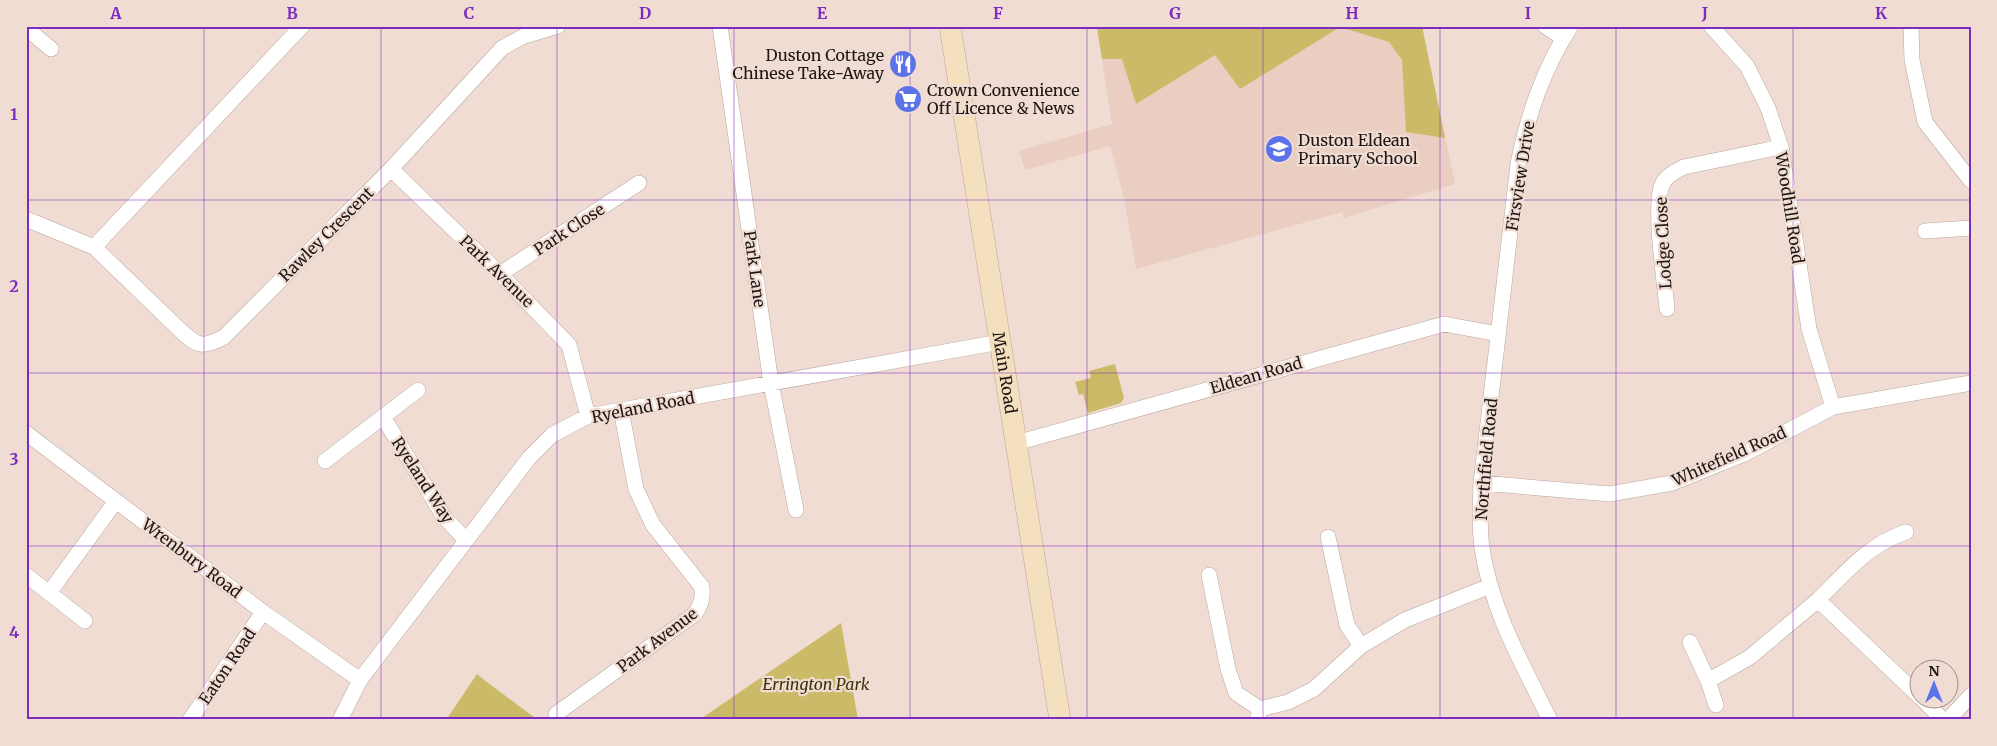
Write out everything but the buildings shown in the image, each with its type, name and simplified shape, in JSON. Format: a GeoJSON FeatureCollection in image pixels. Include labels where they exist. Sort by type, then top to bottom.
{"type":"FeatureCollection","features":[{"type":"Feature","properties":{"kind":"street"},"geometry":{"type":"LineString","coordinates":[[94,247],[302,26]]}},
{"type":"Feature","properties":{"kind":"street","name":"Rawley Crescent"},"geometry":{"type":"LineString","coordinates":[[26,219],[94,247],[104,259],[192,341],[201,345],[208,345],[224,338],[391,169],[502,48],[524,36],[558,26]]}},
{"type":"Feature","properties":{"kind":"street","name":"Park Lane"},"geometry":{"type":"LineString","coordinates":[[720,26],[772,384],[796,510]]}},
{"type":"Feature","properties":{"kind":"street","name":"Main Road"},"geometry":{"type":"LineString","coordinates":[[950,26],[1060,720]]}},
{"type":"Feature","properties":{"kind":"street"},"geometry":{"type":"LineString","coordinates":[[1545,26],[1567,32]]}},
{"type":"Feature","properties":{"kind":"street","name":"Woodhill Road"},"geometry":{"type":"LineString","coordinates":[[1711,26],[1747,66],[1768,108],[1781,147],[1809,329],[1833,407]]}},
{"type":"Feature","properties":{"kind":"street"},"geometry":{"type":"LineString","coordinates":[[1911,26],[1912,60],[1925,122],[1971,181]]}},
{"type":"Feature","properties":{"kind":"street"},"geometry":{"type":"LineString","coordinates":[[26,28],[50,48]]}},
{"type":"Feature","properties":{"kind":"street","name":"Firsview Drive"},"geometry":{"type":"LineString","coordinates":[[1498,334],[1518,164],[1527,119],[1542,80],[1567,32]]}},
{"type":"Feature","properties":{"kind":"street","name":"Lodge Close"},"geometry":{"type":"LineString","coordinates":[[1667,309],[1658,210],[1659,192],[1663,182],[1671,174],[1684,167],[1781,147]]}},
{"type":"Feature","properties":{"kind":"street","name":"Park Avenue"},"geometry":{"type":"LineString","coordinates":[[391,169],[500,274],[569,345],[588,416]]}},
{"type":"Feature","properties":{"kind":"street","name":"Park Close"},"geometry":{"type":"LineString","coordinates":[[500,274],[639,183]]}},
{"type":"Feature","properties":{"kind":"street"},"geometry":{"type":"LineString","coordinates":[[1925,230],[1971,228]]}},
{"type":"Feature","properties":{"kind":"street","name":"Eldean Road"},"geometry":{"type":"LineString","coordinates":[[1016,443],[1444,324],[1498,334]]}},
{"type":"Feature","properties":{"kind":"street","name":"Northfield Road"},"geometry":{"type":"LineString","coordinates":[[1498,334],[1481,483],[1480,519],[1482,548],[1490,586],[1503,623],[1550,720]]}},
{"type":"Feature","properties":{"kind":"street","name":"Ryeland Road"},"geometry":{"type":"LineString","coordinates":[[340,720],[360,680],[529,458],[552,435],[588,416],[1000,342]]}},
{"type":"Feature","properties":{"kind":"street","name":"Whitefield Road"},"geometry":{"type":"LineString","coordinates":[[1481,483],[1610,494],[1672,483],[1744,454],[1833,407],[1971,383]]}},
{"type":"Feature","properties":{"kind":"street"},"geometry":{"type":"LineString","coordinates":[[325,461],[418,390]]}},
{"type":"Feature","properties":{"kind":"street","name":"Park Avenue"},"geometry":{"type":"LineString","coordinates":[[556,714],[695,614],[703,597],[702,587],[653,525],[636,489],[621,410]]}},
{"type":"Feature","properties":{"kind":"street","name":"Ryeland Way"},"geometry":{"type":"LineString","coordinates":[[383,417],[444,516],[466,540]]}},
{"type":"Feature","properties":{"kind":"street","name":"Wrenbury Road"},"geometry":{"type":"LineString","coordinates":[[26,433],[263,612],[360,680]]}},
{"type":"Feature","properties":{"kind":"street"},"geometry":{"type":"LineString","coordinates":[[50,594],[116,501]]}},
{"type":"Feature","properties":{"kind":"street"},"geometry":{"type":"LineString","coordinates":[[1708,681],[1750,657],[1818,600],[1846,571],[1874,548],[1906,532]]}},
{"type":"Feature","properties":{"kind":"street"},"geometry":{"type":"LineString","coordinates":[[1328,537],[1347,625],[1361,646]]}},
{"type":"Feature","properties":{"kind":"street"},"geometry":{"type":"LineString","coordinates":[[26,575],[85,622]]}},
{"type":"Feature","properties":{"kind":"street"},"geometry":{"type":"LineString","coordinates":[[1209,576],[1228,668],[1236,693],[1258,714],[1314,689],[1361,646],[1405,620],[1490,586]]}},
{"type":"Feature","properties":{"kind":"street"},"geometry":{"type":"LineString","coordinates":[[1818,600],[1910,688]]}},
{"type":"Feature","properties":{"kind":"street","name":"Eaton Road"},"geometry":{"type":"LineString","coordinates":[[190,720],[263,612]]}},
{"type":"Feature","properties":{"kind":"street"},"geometry":{"type":"LineString","coordinates":[[1690,642],[1708,681],[1716,705]]}},
{"type":"Feature","properties":{"kind":"street"},"geometry":{"type":"LineString","coordinates":[[1948,720],[1969,701]]}},
{"type":"Feature","properties":{"kind":"street"},"geometry":{"type":"LineString","coordinates":[[1930,708],[1943,720]]}},
{"type":"Feature","properties":{"kind":"shaded area","name":"Duston Eldean Primary School"},"geometry":{"type":"Polygon","coordinates":[[[1103,26],[1422,26],[1455,184],[1343,218],[1343,212],[1136,269],[1124,198],[1110,146],[1025,170],[1019,151],[1112,124],[1097,28],[1103,26]]]}},
{"type":"Feature","properties":{"kind":"green space"},"geometry":{"type":"Polygon","coordinates":[[[1103,26],[1422,26],[1445,138],[1406,132],[1402,60],[1389,42],[1340,27],[1240,89],[1215,55],[1136,104],[1122,59],[1102,59],[1097,28],[1103,26]]]}},
{"type":"Feature","properties":{"kind":"green space"},"geometry":{"type":"Polygon","coordinates":[[[1115,364],[1124,398],[1121,403],[1088,413],[1083,394],[1079,395],[1075,382],[1091,378],[1089,371],[1115,364]]]}},
{"type":"Feature","properties":{"kind":"green space","name":"Errington Park"},"geometry":{"type":"Polygon","coordinates":[[[841,623],[858,720],[699,720],[841,623]]]}},
{"type":"Feature","properties":{"kind":"green space"},"geometry":{"type":"Polygon","coordinates":[[[477,674],[483,679],[538,720],[446,720],[477,674]]]}},
{"type":"Feature","properties":{"kind":"place","name":"Duston Cottage Chinese Take-Away"},"geometry":{"type":"Point","coordinates":[903,64]}},
{"type":"Feature","properties":{"kind":"place","name":"Crown Convenience Off Licence & News"},"geometry":{"type":"Point","coordinates":[908,99]}},
{"type":"Feature","properties":{"kind":"place","name":"Duston Eldean Primary School"},"geometry":{"type":"Point","coordinates":[1279,149]}}]}
